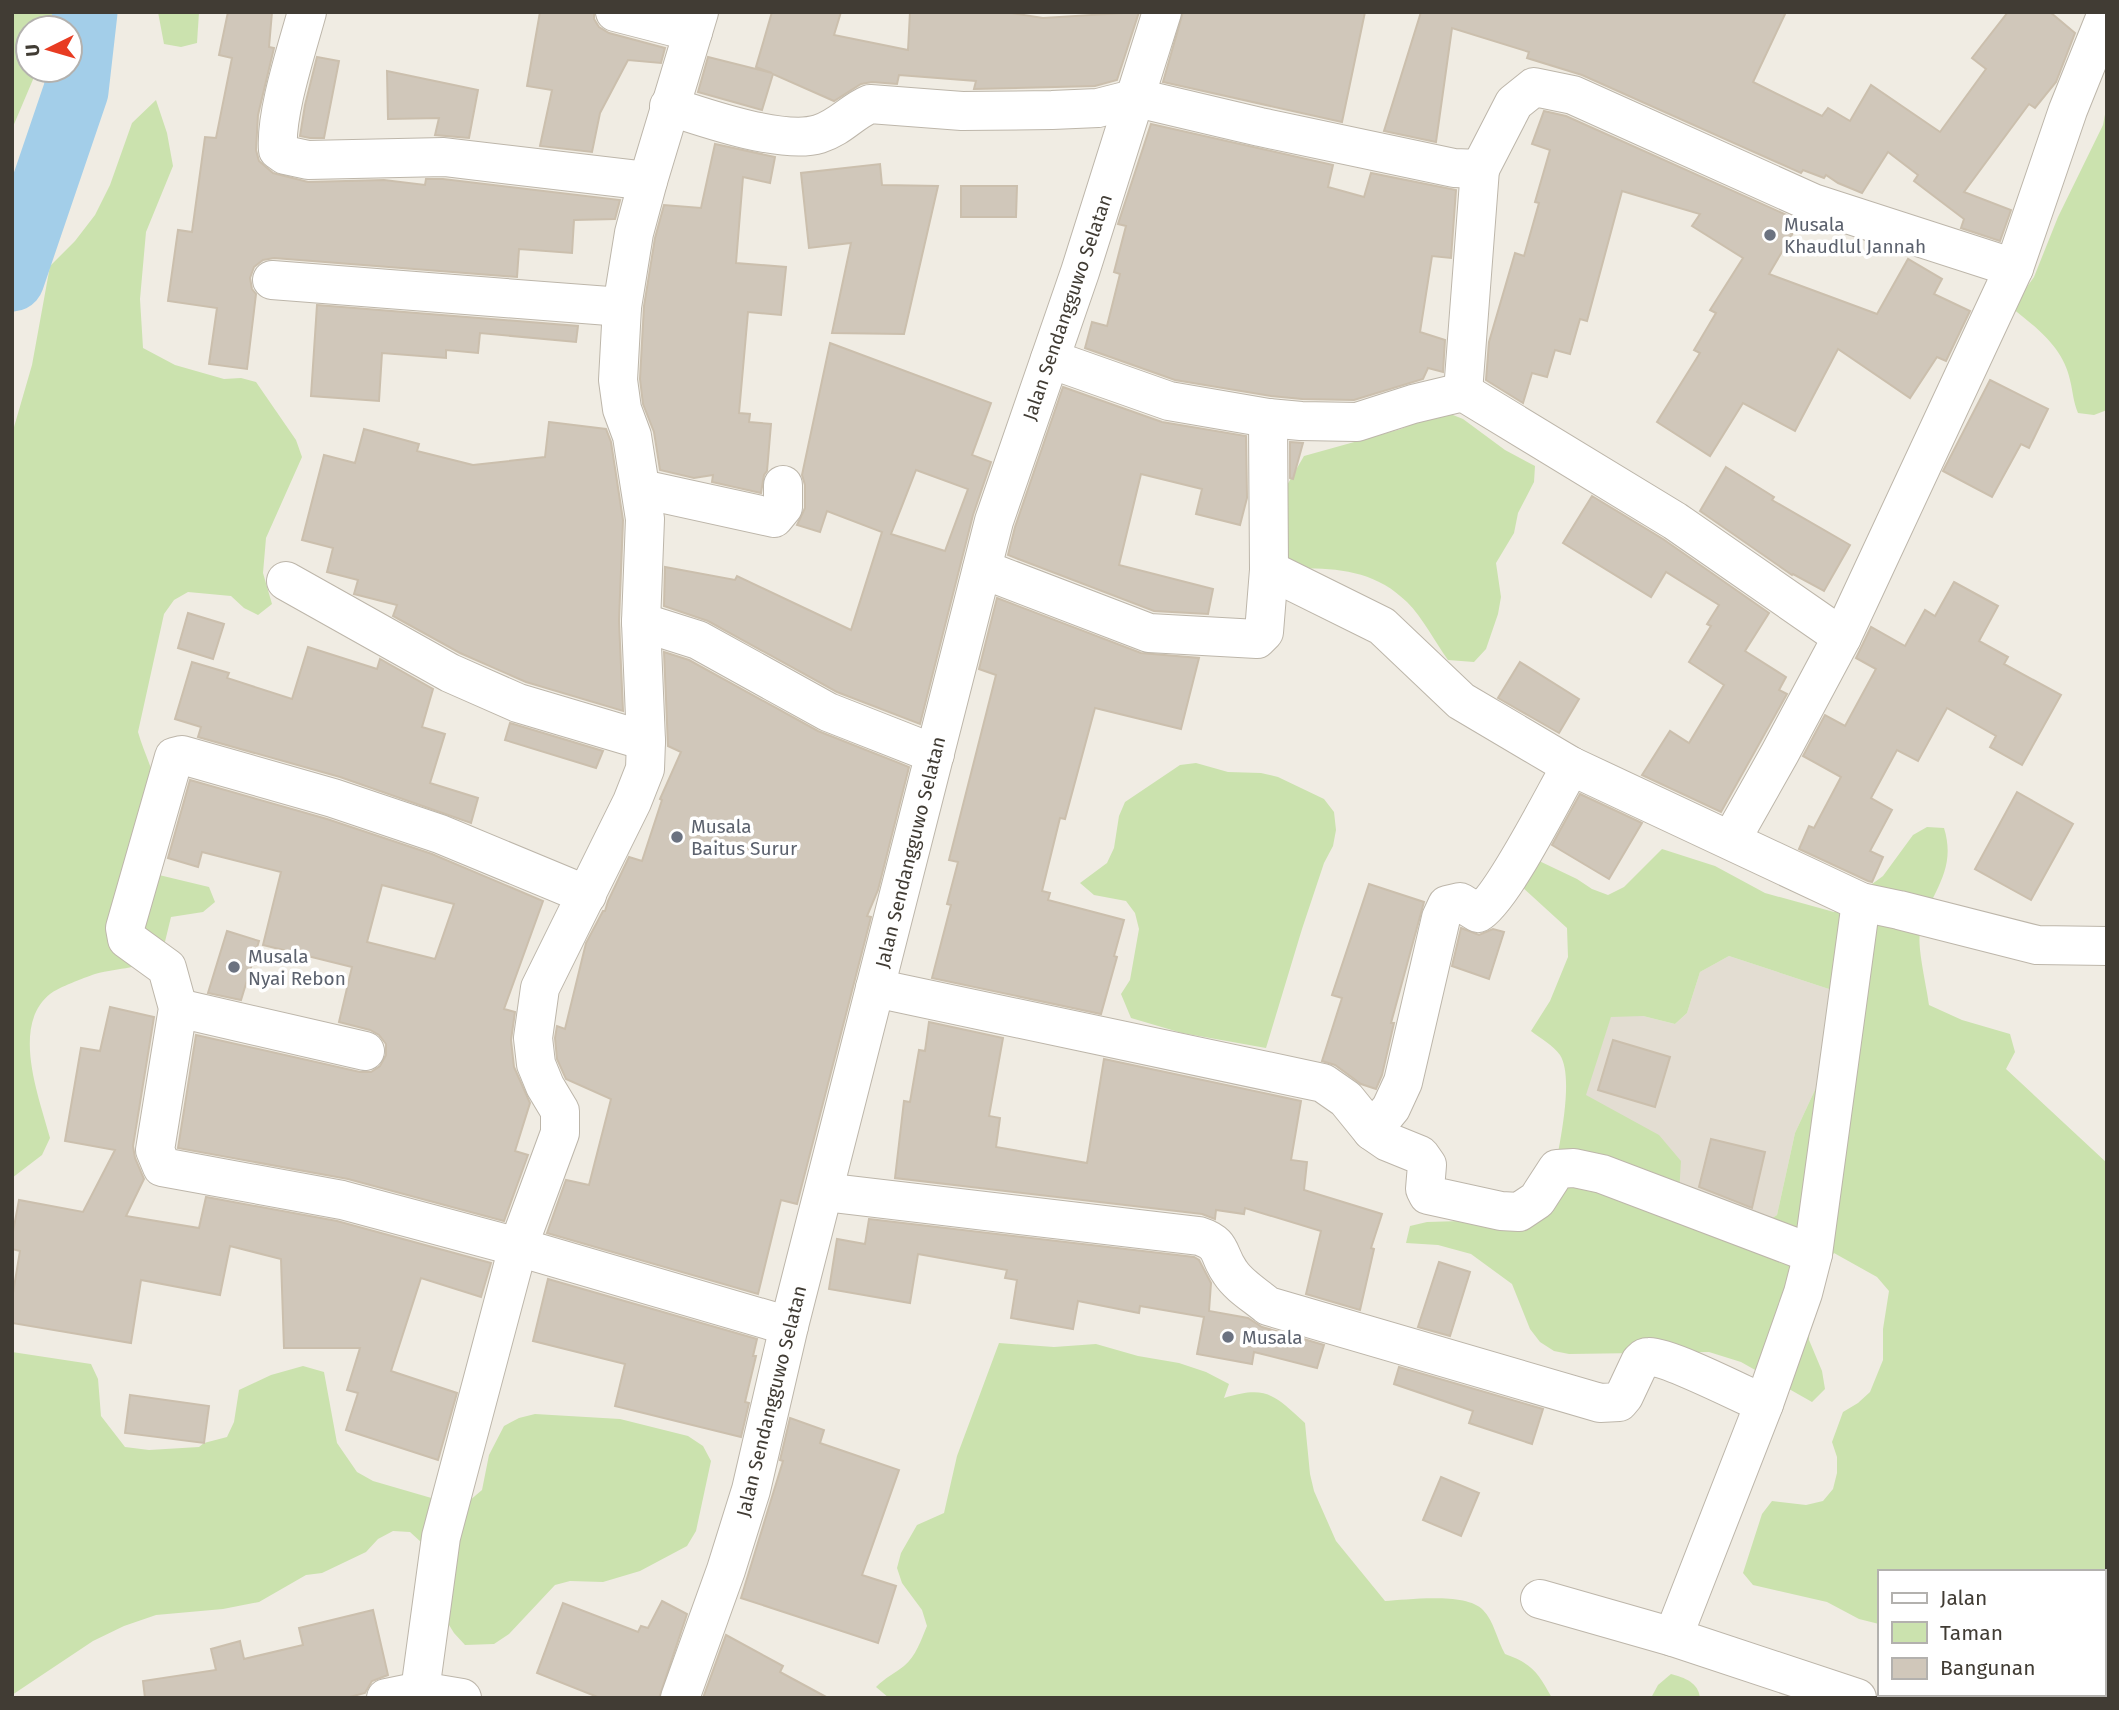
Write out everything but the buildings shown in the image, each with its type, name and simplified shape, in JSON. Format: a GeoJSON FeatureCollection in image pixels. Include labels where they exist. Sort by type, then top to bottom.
{"type":"FeatureCollection","features":[{"type":"Feature","properties":{"kind":"street"},"geometry":{"type":"LineString","coordinates":[[307,12],[289,79],[277,139],[278,150],[285,155],[308,160],[444,158],[648,181]]}},
{"type":"Feature","properties":{"kind":"street"},"geometry":{"type":"LineString","coordinates":[[462,1698],[403,1694],[441,1537],[518,1247],[560,1133],[560,1111],[536,1064],[533,1038],[540,988],[587,895],[645,769],[641,622],[645,519],[632,436],[622,410],[618,380],[622,307],[635,233],[648,181],[696,22],[615,12]]}},
{"type":"Feature","properties":{"kind":"street","name":"Jalan Sendangguwo Selatan"},"geometry":{"type":"LineString","coordinates":[[680,1698],[726,1570],[751,1490],[789,1326],[994,521],[1137,98],[1162,12]]}},
{"type":"Feature","properties":{"kind":"street"},"geometry":{"type":"LineString","coordinates":[[1731,840],[1842,637],[2014,268],[2067,110],[2107,13]]}},
{"type":"Feature","properties":{"kind":"street"},"geometry":{"type":"LineString","coordinates":[[1463,392],[1480,169],[1514,103],[1534,88],[1573,95],[1813,203],[2014,268]]}},
{"type":"Feature","properties":{"kind":"street"},"geometry":{"type":"LineString","coordinates":[[669,106],[721,122],[797,138],[818,134],[843,124],[858,109],[870,104],[962,111],[1052,110],[1098,107],[1137,98],[1260,127],[1454,167],[1480,169]]}},
{"type":"Feature","properties":{"kind":"street"},"geometry":{"type":"LineString","coordinates":[[272,280],[622,307]]}},
{"type":"Feature","properties":{"kind":"street"},"geometry":{"type":"LineString","coordinates":[[1050,359],[1169,401],[1268,418],[1357,422],[1463,392],[1675,521],[1842,637]]}},
{"type":"Feature","properties":{"kind":"street"},"geometry":{"type":"LineString","coordinates":[[982,569],[1149,633],[1256,639],[1264,632],[1269,570],[1268,418]]}},
{"type":"Feature","properties":{"kind":"street"},"geometry":{"type":"LineString","coordinates":[[642,489],[774,518],[783,507],[783,485]]}},
{"type":"Feature","properties":{"kind":"street"},"geometry":{"type":"LineString","coordinates":[[1269,570],[1382,626],[1461,702],[1571,766],[1861,902],[2037,945],[2107,946]]}},
{"type":"Feature","properties":{"kind":"street"},"geometry":{"type":"LineString","coordinates":[[286,581],[450,673],[518,703],[646,741]]}},
{"type":"Feature","properties":{"kind":"street"},"geometry":{"type":"LineString","coordinates":[[641,622],[698,640],[828,712],[935,754]]}},
{"type":"Feature","properties":{"kind":"street"},"geometry":{"type":"LineString","coordinates":[[587,895],[440,834],[320,795],[182,755],[174,757],[125,928],[127,939],[167,968],[177,1008],[155,1150],[162,1167],[342,1200],[518,1247],[789,1326]]}},
{"type":"Feature","properties":{"kind":"street"},"geometry":{"type":"LineString","coordinates":[[1372,1131],[1391,1108],[1404,1082],[1440,918],[1447,905],[1460,902],[1478,913],[1486,909],[1500,890],[1571,766]]}},
{"type":"Feature","properties":{"kind":"street"},"geometry":{"type":"LineString","coordinates":[[1673,1637],[1763,1404],[1803,1293],[1813,1254],[1861,902]]}},
{"type":"Feature","properties":{"kind":"street"},"geometry":{"type":"LineString","coordinates":[[875,988],[1323,1083],[1346,1099],[1372,1131],[1388,1142],[1420,1154],[1427,1165],[1425,1189],[1429,1195],[1501,1212],[1519,1212],[1536,1200],[1558,1169],[1574,1168],[1602,1174],[1813,1254]]}},
{"type":"Feature","properties":{"kind":"street"},"geometry":{"type":"LineString","coordinates":[[177,1008],[365,1051]]}},
{"type":"Feature","properties":{"kind":"street"},"geometry":{"type":"LineString","coordinates":[[824,1192],[1199,1236],[1212,1240],[1221,1252],[1229,1271],[1268,1306],[1600,1403],[1619,1402],[1640,1362],[1644,1358],[1652,1357],[1672,1363],[1763,1404]]}},
{"type":"Feature","properties":{"kind":"street"},"geometry":{"type":"LineString","coordinates":[[1540,1599],[1673,1637],[1857,1698]]}},
{"type":"Feature","properties":{"kind":"street"},"geometry":{"type":"LineString","coordinates":[[2011,1698],[2034,1696]]}},
{"type":"Feature","properties":{"kind":"shaded area"},"geometry":{"type":"Polygon","coordinates":[[[1729,956],[1835,991],[1820,1079],[1795,1133],[1777,1215],[1746,1235],[1681,1209],[1585,1095],[1611,1016],[1643,1016],[1675,1024],[1687,1013],[1700,972],[1729,956]]]}},
{"type":"Feature","properties":{"kind":"green space"},"geometry":{"type":"Polygon","coordinates":[[[12,12],[60,12],[14,14],[14,84],[31,84],[12,129],[12,12]]]}},
{"type":"Feature","properties":{"kind":"green space"},"geometry":{"type":"Polygon","coordinates":[[[158,12],[199,12],[197,43],[181,47],[164,44],[158,12]]]}},
{"type":"Feature","properties":{"kind":"green space"},"geometry":{"type":"Polygon","coordinates":[[[156,100],[167,133],[173,166],[146,232],[140,299],[143,348],[175,365],[224,379],[241,378],[256,382],[296,440],[302,457],[266,538],[263,573],[272,604],[258,615],[244,608],[231,596],[188,592],[174,600],[164,614],[138,732],[154,778],[159,804],[159,875],[209,887],[215,902],[203,912],[171,917],[162,954],[154,959],[138,966],[95,974],[59,988],[38,1008],[32,1025],[31,1063],[50,1138],[42,1155],[12,1178],[12,434],[32,365],[50,266],[75,241],[95,215],[110,185],[132,123],[156,100]]]}},
{"type":"Feature","properties":{"kind":"green space"},"geometry":{"type":"Polygon","coordinates":[[[2107,104],[2107,410],[2094,415],[2078,413],[2062,358],[2048,339],[2012,308],[2034,277],[2058,217],[2103,125],[2107,104]]]}},
{"type":"Feature","properties":{"kind":"green space"},"geometry":{"type":"Polygon","coordinates":[[[1448,413],[1463,419],[1505,450],[1535,466],[1534,482],[1518,513],[1514,533],[1496,563],[1501,597],[1498,614],[1486,649],[1474,662],[1448,660],[1413,608],[1380,582],[1350,572],[1285,569],[1265,523],[1304,456],[1401,429],[1432,415],[1448,413]]]}},
{"type":"Feature","properties":{"kind":"green space"},"geometry":{"type":"Polygon","coordinates":[[[1196,763],[1228,772],[1261,773],[1278,777],[1324,799],[1334,812],[1336,830],[1333,846],[1324,863],[1302,929],[1266,1048],[1182,1033],[1131,1018],[1121,994],[1130,980],[1139,929],[1135,913],[1126,901],[1094,895],[1080,883],[1107,863],[1114,848],[1119,816],[1125,802],[1180,765],[1196,763]]]}},
{"type":"Feature","properties":{"kind":"green space"},"geometry":{"type":"Polygon","coordinates":[[[1927,827],[1944,828],[1947,844],[1945,871],[1924,919],[1919,939],[1929,1005],[1962,1020],[2010,1034],[2015,1052],[2006,1069],[2107,1163],[2107,1657],[2105,1570],[1878,1570],[1878,1624],[1859,1619],[1827,1602],[1753,1585],[1743,1573],[1762,1514],[1772,1501],[1806,1505],[1823,1501],[1833,1489],[1837,1457],[1832,1442],[1843,1412],[1870,1392],[1883,1360],[1883,1329],[1889,1291],[1877,1277],[1834,1253],[1823,1270],[1810,1322],[1809,1340],[1822,1371],[1825,1389],[1812,1402],[1741,1362],[1709,1352],[1569,1354],[1554,1351],[1540,1342],[1530,1329],[1512,1284],[1471,1254],[1438,1245],[1406,1243],[1410,1226],[1427,1222],[1461,1221],[1551,1190],[1566,1101],[1566,1082],[1560,1055],[1531,1031],[1550,1001],[1568,957],[1567,928],[1521,886],[1535,859],[1608,895],[1624,887],[1662,849],[1715,866],[1765,893],[1834,912],[1883,876],[1913,835],[1927,827]],[[1729,956],[1700,972],[1687,1013],[1675,1024],[1643,1016],[1611,1017],[1586,1095],[1659,1135],[1681,1161],[1679,1194],[1746,1235],[1777,1215],[1795,1133],[1820,1079],[1835,991],[1729,956]]]}},
{"type":"Feature","properties":{"kind":"green space"},"geometry":{"type":"Polygon","coordinates":[[[999,1343],[1054,1347],[1096,1344],[1206,1372],[1229,1384],[1224,1398],[1250,1392],[1277,1399],[1305,1423],[1314,1491],[1336,1541],[1385,1601],[1436,1598],[1475,1604],[1490,1620],[1505,1654],[1534,1670],[1552,1698],[889,1698],[876,1687],[912,1658],[927,1626],[922,1610],[902,1583],[897,1568],[901,1553],[917,1525],[944,1513],[957,1456],[999,1343]]]}},
{"type":"Feature","properties":{"kind":"green space"},"geometry":{"type":"Polygon","coordinates":[[[12,1352],[91,1364],[98,1379],[101,1416],[125,1447],[149,1450],[199,1447],[227,1437],[234,1422],[239,1390],[271,1375],[303,1366],[324,1372],[337,1443],[357,1472],[373,1481],[452,1504],[469,1501],[482,1490],[489,1455],[504,1426],[535,1414],[620,1419],[688,1436],[703,1446],[711,1461],[696,1531],[687,1546],[640,1571],[603,1582],[570,1581],[555,1585],[509,1634],[494,1644],[465,1645],[454,1633],[436,1604],[422,1543],[410,1532],[393,1531],[378,1539],[366,1552],[322,1573],[306,1575],[259,1602],[223,1609],[156,1615],[124,1626],[93,1641],[12,1695],[12,1352]]]}},
{"type":"Feature","properties":{"kind":"green space"},"geometry":{"type":"Polygon","coordinates":[[[1671,1674],[1694,1684],[1700,1698],[1651,1698],[1658,1685],[1671,1674]]]}},
{"type":"Feature","properties":{"kind":"waterway"},"geometry":{"type":"LineString","coordinates":[[12,279],[76,91],[85,12]]}},
{"type":"Feature","properties":{"kind":"place","name":"Musala Khaudlul Jannah"},"geometry":{"type":"Point","coordinates":[1770,235]}},
{"type":"Feature","properties":{"kind":"place","name":"Musala Baitus Surur"},"geometry":{"type":"Point","coordinates":[677,837]}},
{"type":"Feature","properties":{"kind":"place","name":"Musala Nyai Rebon"},"geometry":{"type":"Point","coordinates":[234,967]}},
{"type":"Feature","properties":{"kind":"place","name":"Musala"},"geometry":{"type":"Point","coordinates":[1228,1337]}}]}
